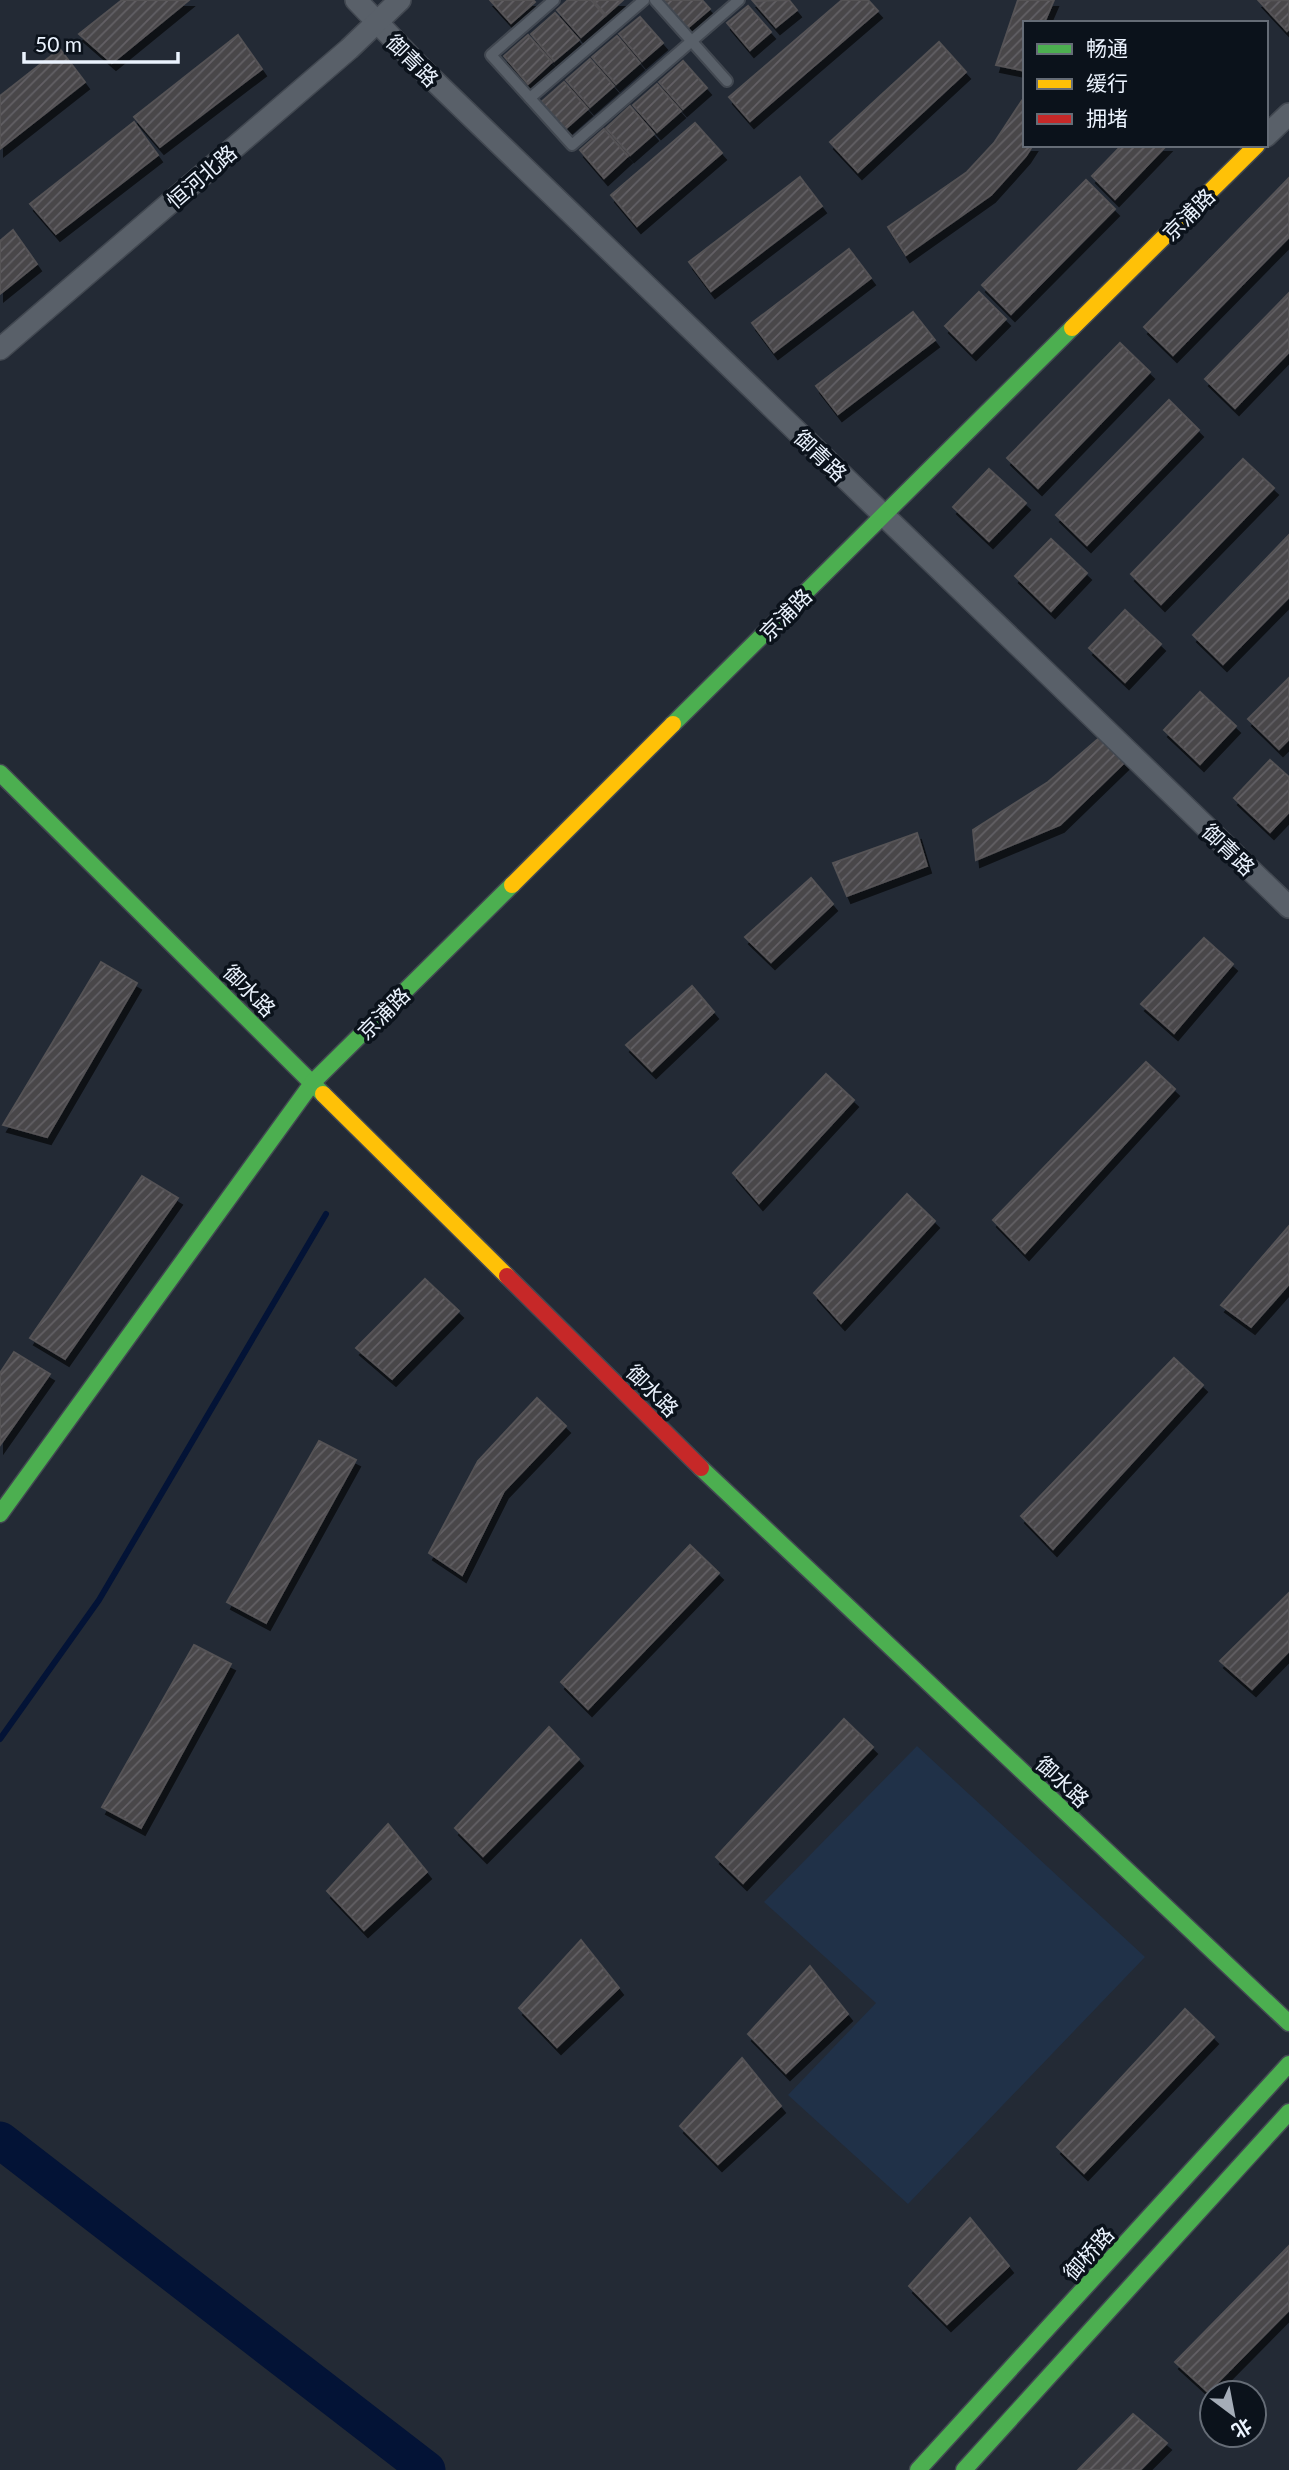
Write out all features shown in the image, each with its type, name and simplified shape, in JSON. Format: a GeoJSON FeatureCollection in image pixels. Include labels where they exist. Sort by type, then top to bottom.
{"type":"FeatureCollection","features":[{"type":"Feature","properties":{"kind":"street","name":"御青路"},"geometry":{"type":"LineString","coordinates":[[356,0],[376,23],[1289,907]]}},
{"type":"Feature","properties":{"kind":"street","name":"恒河北路"},"geometry":{"type":"LineString","coordinates":[[0,349],[400,0]]}},
{"type":"Feature","properties":{"kind":"street"},"geometry":{"type":"LineString","coordinates":[[1268,134],[1289,114]]}},
{"type":"Feature","properties":{"kind":"street","name":"京浦路"},"geometry":{"type":"LineString","coordinates":[[0,1514],[313,1082],[1255,147]]}},
{"type":"Feature","properties":{"kind":"street","name":"御水路"},"geometry":{"type":"LineString","coordinates":[[0,773],[726,1492],[1289,2023]]}},
{"type":"Feature","properties":{"kind":"street","name":"御桥路"},"geometry":{"type":"LineString","coordinates":[[918,2470],[1289,2064]]}},
{"type":"Feature","properties":{"kind":"street"},"geometry":{"type":"LineString","coordinates":[[964,2470],[1289,2112]]}},
{"type":"Feature","properties":{"kind":"lane"},"geometry":{"type":"LineString","coordinates":[[554,0],[491,55],[572,145],[739,0]]}},
{"type":"Feature","properties":{"kind":"lane"},"geometry":{"type":"LineString","coordinates":[[530,98],[644,0]]}},
{"type":"Feature","properties":{"kind":"lane"},"geometry":{"type":"LineString","coordinates":[[654,0],[727,81]]}},
{"type":"Feature","properties":{"kind":"shaded area"},"geometry":{"type":"Polygon","coordinates":[[[917,1746],[1145,1957],[908,2204],[788,2095],[876,2003],[764,1902],[917,1746]]]}},
{"type":"Feature","properties":{"kind":"building"},"geometry":{"type":"Polygon","coordinates":[[[122,0],[189,0],[112,63],[79,34],[122,0]]]}},
{"type":"Feature","properties":{"kind":"building"},"geometry":{"type":"Polygon","coordinates":[[[490,0],[533,0],[535,2],[511,23],[490,0]]]}},
{"type":"Feature","properties":{"kind":"building"},"geometry":{"type":"Polygon","coordinates":[[[568,0],[591,0],[605,16],[581,37],[557,10],[568,0]]]}},
{"type":"Feature","properties":{"kind":"building"},"geometry":{"type":"Polygon","coordinates":[[[593,0],[623,0],[606,15],[593,0]]]}},
{"type":"Feature","properties":{"kind":"building"},"geometry":{"type":"Polygon","coordinates":[[[702,0],[710,9],[685,30],[661,2],[702,0]]]}},
{"type":"Feature","properties":{"kind":"building"},"geometry":{"type":"Polygon","coordinates":[[[789,0],[797,10],[776,27],[753,1],[789,0]]]}},
{"type":"Feature","properties":{"kind":"building"},"geometry":{"type":"Polygon","coordinates":[[[842,0],[868,0],[878,11],[750,121],[729,97],[842,0]]]}},
{"type":"Feature","properties":{"kind":"building"},"geometry":{"type":"Polygon","coordinates":[[[1018,0],[1054,0],[1045,21],[1023,21],[1023,71],[996,65],[1018,0]]]}},
{"type":"Feature","properties":{"kind":"building"},"geometry":{"type":"Polygon","coordinates":[[[1289,0],[1289,29],[1287,31],[1259,1],[1289,0]]]}},
{"type":"Feature","properties":{"kind":"building"},"geometry":{"type":"Polygon","coordinates":[[[748,6],[771,32],[750,50],[727,23],[748,6]]]}},
{"type":"Feature","properties":{"kind":"building"},"geometry":{"type":"Polygon","coordinates":[[[555,13],[579,40],[554,61],[531,34],[555,13]]]}},
{"type":"Feature","properties":{"kind":"building"},"geometry":{"type":"Polygon","coordinates":[[[640,17],[663,43],[642,61],[619,34],[640,17]]]}},
{"type":"Feature","properties":{"kind":"building"},"geometry":{"type":"Polygon","coordinates":[[[238,35],[262,69],[160,147],[134,117],[238,35]]]}},
{"type":"Feature","properties":{"kind":"building"},"geometry":{"type":"Polygon","coordinates":[[[528,35],[552,62],[528,84],[504,56],[528,35]]]}},
{"type":"Feature","properties":{"kind":"building"},"geometry":{"type":"Polygon","coordinates":[[[617,36],[640,63],[616,84],[592,57],[617,36]]]}},
{"type":"Feature","properties":{"kind":"building"},"geometry":{"type":"Polygon","coordinates":[[[939,42],[966,72],[858,172],[830,142],[939,42]]]}},
{"type":"Feature","properties":{"kind":"building"},"geometry":{"type":"Polygon","coordinates":[[[60,49],[85,82],[0,149],[0,96],[60,49]]]}},
{"type":"Feature","properties":{"kind":"building"},"geometry":{"type":"Polygon","coordinates":[[[590,59],[614,86],[590,107],[566,80],[590,59]]]}},
{"type":"Feature","properties":{"kind":"building"},"geometry":{"type":"Polygon","coordinates":[[[683,61],[707,88],[683,109],[659,82],[683,61]]]}},
{"type":"Feature","properties":{"kind":"building"},"geometry":{"type":"Polygon","coordinates":[[[564,82],[588,109],[564,130],[540,103],[564,82]]]}},
{"type":"Feature","properties":{"kind":"building"},"geometry":{"type":"Polygon","coordinates":[[[657,84],[681,111],[657,132],[633,105],[657,84]]]}},
{"type":"Feature","properties":{"kind":"building"},"geometry":{"type":"Polygon","coordinates":[[[1023,99],[1023,147],[1032,147],[1026,156],[991,195],[906,255],[888,227],[967,172],[994,143],[1023,99]]]}},
{"type":"Feature","properties":{"kind":"building"},"geometry":{"type":"Polygon","coordinates":[[[630,106],[654,134],[630,155],[606,128],[630,106]]]}},
{"type":"Feature","properties":{"kind":"building"},"geometry":{"type":"Polygon","coordinates":[[[134,122],[158,155],[56,234],[30,204],[134,122]]]}},
{"type":"Feature","properties":{"kind":"building"},"geometry":{"type":"Polygon","coordinates":[[[695,123],[722,153],[637,226],[611,195],[695,123]]]}},
{"type":"Feature","properties":{"kind":"building"},"geometry":{"type":"Polygon","coordinates":[[[604,129],[628,156],[604,178],[580,150],[604,129]]]}},
{"type":"Feature","properties":{"kind":"building"},"geometry":{"type":"Polygon","coordinates":[[[1120,147],[1165,147],[1115,199],[1092,176],[1120,147]]]}},
{"type":"Feature","properties":{"kind":"building"},"geometry":{"type":"Polygon","coordinates":[[[800,177],[822,206],[711,291],[689,262],[800,177]]]}},
{"type":"Feature","properties":{"kind":"building"},"geometry":{"type":"Polygon","coordinates":[[[1289,178],[1289,237],[1173,355],[1144,327],[1289,178]]]}},
{"type":"Feature","properties":{"kind":"building"},"geometry":{"type":"Polygon","coordinates":[[[1086,180],[1115,209],[1011,314],[982,285],[1086,180]]]}},
{"type":"Feature","properties":{"kind":"building"},"geometry":{"type":"Polygon","coordinates":[[[13,230],[37,264],[0,294],[0,241],[13,230]]]}},
{"type":"Feature","properties":{"kind":"building"},"geometry":{"type":"Polygon","coordinates":[[[849,249],[871,278],[774,352],[752,323],[849,249]]]}},
{"type":"Feature","properties":{"kind":"building"},"geometry":{"type":"Polygon","coordinates":[[[979,292],[1006,319],[972,353],[945,326],[979,292]]]}},
{"type":"Feature","properties":{"kind":"building"},"geometry":{"type":"Polygon","coordinates":[[[1289,293],[1289,352],[1235,408],[1205,379],[1289,293]]]}},
{"type":"Feature","properties":{"kind":"building"},"geometry":{"type":"Polygon","coordinates":[[[913,312],[935,340],[838,414],[816,386],[913,312]]]}},
{"type":"Feature","properties":{"kind":"building"},"geometry":{"type":"Polygon","coordinates":[[[1120,343],[1150,372],[1038,488],[1007,458],[1120,343]]]}},
{"type":"Feature","properties":{"kind":"building"},"geometry":{"type":"Polygon","coordinates":[[[1169,400],[1199,430],[1087,545],[1056,515],[1169,400]]]}},
{"type":"Feature","properties":{"kind":"building"},"geometry":{"type":"Polygon","coordinates":[[[1243,459],[1274,488],[1161,604],[1131,574],[1243,459]]]}},
{"type":"Feature","properties":{"kind":"building"},"geometry":{"type":"Polygon","coordinates":[[[989,469],[1026,503],[989,541],[953,507],[989,469]]]}},
{"type":"Feature","properties":{"kind":"building"},"geometry":{"type":"Polygon","coordinates":[[[1289,535],[1289,597],[1223,664],[1193,635],[1289,535]]]}},
{"type":"Feature","properties":{"kind":"building"},"geometry":{"type":"Polygon","coordinates":[[[1051,539],[1087,573],[1051,611],[1015,576],[1051,539]]]}},
{"type":"Feature","properties":{"kind":"building"},"geometry":{"type":"Polygon","coordinates":[[[1125,610],[1161,644],[1125,682],[1089,648],[1125,610]]]}},
{"type":"Feature","properties":{"kind":"building"},"geometry":{"type":"Polygon","coordinates":[[[1289,678],[1289,739],[1279,749],[1248,719],[1289,678]]]}},
{"type":"Feature","properties":{"kind":"building"},"geometry":{"type":"Polygon","coordinates":[[[1200,692],[1236,726],[1200,764],[1164,730],[1200,692]]]}},
{"type":"Feature","properties":{"kind":"building"},"geometry":{"type":"Polygon","coordinates":[[[1104,734],[1127,760],[1060,825],[976,860],[973,830],[1048,782],[1104,734]]]}},
{"type":"Feature","properties":{"kind":"building"},"geometry":{"type":"Polygon","coordinates":[[[1270,760],[1289,777],[1289,812],[1270,832],[1234,798],[1270,760]]]}},
{"type":"Feature","properties":{"kind":"building"},"geometry":{"type":"Polygon","coordinates":[[[917,833],[927,866],[847,896],[833,863],[917,833]]]}},
{"type":"Feature","properties":{"kind":"building"},"geometry":{"type":"Polygon","coordinates":[[[811,878],[833,904],[771,962],[745,937],[811,878]]]}},
{"type":"Feature","properties":{"kind":"building"},"geometry":{"type":"Polygon","coordinates":[[[1204,938],[1233,964],[1174,1033],[1141,1004],[1204,938]]]}},
{"type":"Feature","properties":{"kind":"building"},"geometry":{"type":"Polygon","coordinates":[[[101,962],[137,983],[47,1137],[3,1125],[101,962]]]}},
{"type":"Feature","properties":{"kind":"building"},"geometry":{"type":"Polygon","coordinates":[[[692,986],[714,1012],[652,1071],[626,1045],[692,986]]]}},
{"type":"Feature","properties":{"kind":"building"},"geometry":{"type":"Polygon","coordinates":[[[1146,1062],[1175,1089],[1025,1253],[993,1220],[1146,1062]]]}},
{"type":"Feature","properties":{"kind":"building"},"geometry":{"type":"Polygon","coordinates":[[[826,1074],[854,1100],[759,1203],[733,1173],[826,1074]]]}},
{"type":"Feature","properties":{"kind":"building"},"geometry":{"type":"Polygon","coordinates":[[[142,1176],[178,1198],[65,1359],[30,1338],[142,1176]]]}},
{"type":"Feature","properties":{"kind":"building"},"geometry":{"type":"Polygon","coordinates":[[[907,1194],[935,1221],[841,1323],[814,1293],[907,1194]]]}},
{"type":"Feature","properties":{"kind":"building"},"geometry":{"type":"Polygon","coordinates":[[[1289,1226],[1289,1284],[1251,1327],[1221,1305],[1289,1226]]]}},
{"type":"Feature","properties":{"kind":"building"},"geometry":{"type":"Polygon","coordinates":[[[425,1279],[459,1311],[392,1379],[356,1348],[425,1279]]]}},
{"type":"Feature","properties":{"kind":"building"},"geometry":{"type":"Polygon","coordinates":[[[14,1352],[50,1374],[0,1445],[0,1373],[14,1352]]]}},
{"type":"Feature","properties":{"kind":"building"},"geometry":{"type":"Polygon","coordinates":[[[1174,1358],[1203,1385],[1053,1549],[1021,1516],[1174,1358]]]}},
{"type":"Feature","properties":{"kind":"building"},"geometry":{"type":"Polygon","coordinates":[[[537,1398],[566,1426],[504,1491],[462,1575],[429,1553],[478,1461],[537,1398]]]}},
{"type":"Feature","properties":{"kind":"building"},"geometry":{"type":"Polygon","coordinates":[[[319,1441],[356,1460],[266,1623],[227,1602],[319,1441]]]}},
{"type":"Feature","properties":{"kind":"building"},"geometry":{"type":"Polygon","coordinates":[[[690,1545],[719,1573],[588,1709],[561,1682],[690,1545]]]}},
{"type":"Feature","properties":{"kind":"building"},"geometry":{"type":"Polygon","coordinates":[[[1289,1593],[1289,1651],[1252,1689],[1220,1661],[1289,1593]]]}},
{"type":"Feature","properties":{"kind":"building"},"geometry":{"type":"Polygon","coordinates":[[[194,1645],[231,1664],[141,1828],[102,1807],[194,1645]]]}},
{"type":"Feature","properties":{"kind":"building"},"geometry":{"type":"Polygon","coordinates":[[[844,1719],[873,1747],[743,1883],[716,1857],[844,1719]]]}},
{"type":"Feature","properties":{"kind":"building"},"geometry":{"type":"Polygon","coordinates":[[[549,1727],[579,1759],[483,1856],[455,1828],[549,1727]]]}},
{"type":"Feature","properties":{"kind":"building"},"geometry":{"type":"Polygon","coordinates":[[[388,1824],[427,1872],[364,1930],[327,1891],[388,1824]]]}},
{"type":"Feature","properties":{"kind":"building"},"geometry":{"type":"Polygon","coordinates":[[[581,1940],[619,1988],[557,2047],[519,2008],[581,1940]]]}},
{"type":"Feature","properties":{"kind":"building"},"geometry":{"type":"Polygon","coordinates":[[[810,1966],[848,2014],[786,2073],[748,2034],[810,1966]]]}},
{"type":"Feature","properties":{"kind":"building"},"geometry":{"type":"Polygon","coordinates":[[[1185,2009],[1214,2037],[1084,2173],[1057,2147],[1185,2009]]]}},
{"type":"Feature","properties":{"kind":"building"},"geometry":{"type":"Polygon","coordinates":[[[742,2058],[781,2106],[718,2164],[680,2126],[742,2058]]]}},
{"type":"Feature","properties":{"kind":"building"},"geometry":{"type":"Polygon","coordinates":[[[970,2218],[1009,2266],[947,2324],[909,2286],[970,2218]]]}},
{"type":"Feature","properties":{"kind":"building"},"geometry":{"type":"Polygon","coordinates":[[[1289,2246],[1289,2310],[1221,2379],[1198,2379],[1198,2383],[1175,2362],[1289,2246]]]}},
{"type":"Feature","properties":{"kind":"building"},"geometry":{"type":"Polygon","coordinates":[[[1133,2414],[1167,2443],[1140,2470],[1078,2470],[1133,2414]]]}},
{"type":"Feature","properties":{"kind":"waterway"},"geometry":{"type":"LineString","coordinates":[[0,1739],[99,1600],[326,1214]]}},
{"type":"Feature","properties":{"kind":"waterway"},"geometry":{"type":"LineString","coordinates":[[0,2140],[427,2470]]}},
{"type":"Feature","properties":{"kind":"traffic: fast"},"geometry":{"type":"LineString","coordinates":[[673,724],[1072,328]]}},
{"type":"Feature","properties":{"kind":"traffic: fast"},"geometry":{"type":"LineString","coordinates":[[0,773],[323,1094]]}},
{"type":"Feature","properties":{"kind":"traffic: fast"},"geometry":{"type":"LineString","coordinates":[[0,1514],[313,1082],[512,885]]}},
{"type":"Feature","properties":{"kind":"traffic: fast"},"geometry":{"type":"LineString","coordinates":[[701,1468],[1289,2023]]}},
{"type":"Feature","properties":{"kind":"traffic: fast"},"geometry":{"type":"LineString","coordinates":[[918,2470],[1289,2064]]}},
{"type":"Feature","properties":{"kind":"traffic: fast"},"geometry":{"type":"LineString","coordinates":[[964,2470],[1289,2112]]}},
{"type":"Feature","properties":{"kind":"traffic: slow"},"geometry":{"type":"LineString","coordinates":[[1072,328],[1255,147]]}},
{"type":"Feature","properties":{"kind":"traffic: slow"},"geometry":{"type":"LineString","coordinates":[[512,885],[673,724]]}},
{"type":"Feature","properties":{"kind":"traffic: slow"},"geometry":{"type":"LineString","coordinates":[[323,1094],[507,1276]]}},
{"type":"Feature","properties":{"kind":"traffic: jam"},"geometry":{"type":"LineString","coordinates":[[507,1276],[701,1468]]}}]}
